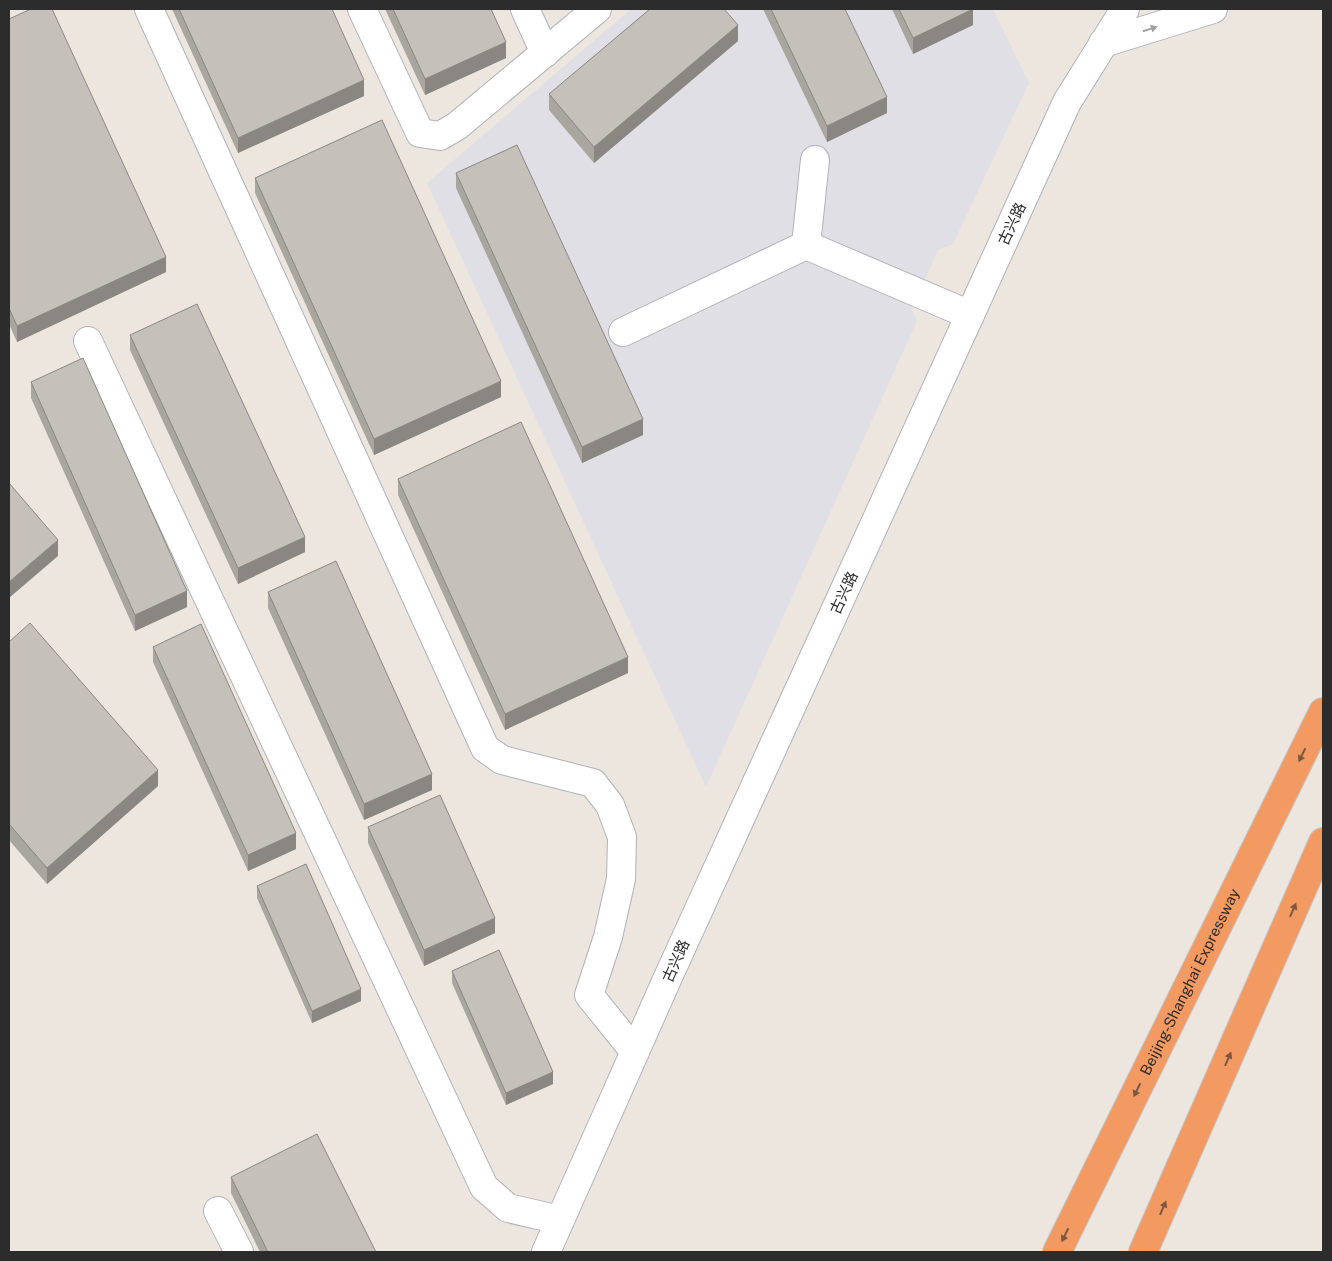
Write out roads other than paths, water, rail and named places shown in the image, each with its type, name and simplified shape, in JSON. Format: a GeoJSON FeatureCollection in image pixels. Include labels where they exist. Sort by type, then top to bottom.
{"type":"FeatureCollection","features":[{"type":"Feature","properties":{"kind":"highway","name":"Beijing-Shanghai Expressway"},"geometry":{"type":"LineString","coordinates":[[1057,1252],[1323,712]]}},
{"type":"Feature","properties":{"kind":"highway"},"geometry":{"type":"LineString","coordinates":[[1143,1252],[1323,842]]}},
{"type":"Feature","properties":{"kind":"street"},"geometry":{"type":"LineString","coordinates":[[149,9],[485,748],[502,760],[593,783],[610,805],[622,837],[622,879],[608,937],[589,995],[635,1052]]}},
{"type":"Feature","properties":{"kind":"street"},"geometry":{"type":"LineString","coordinates":[[362,9],[420,133],[440,136],[457,126],[597,9]]}},
{"type":"Feature","properties":{"kind":"street"},"geometry":{"type":"LineString","coordinates":[[525,9],[545,53]]}},
{"type":"Feature","properties":{"kind":"street","name":"古兴路"},"geometry":{"type":"LineString","coordinates":[[546,1252],[1067,102],[1125,9]]}},
{"type":"Feature","properties":{"kind":"street"},"geometry":{"type":"LineString","coordinates":[[1103,43],[1214,9]]}},
{"type":"Feature","properties":{"kind":"street"},"geometry":{"type":"LineString","coordinates":[[806,245],[815,160]]}},
{"type":"Feature","properties":{"kind":"street"},"geometry":{"type":"LineString","coordinates":[[623,332],[806,245],[970,315]]}},
{"type":"Feature","properties":{"kind":"street"},"geometry":{"type":"LineString","coordinates":[[88,341],[484,1187],[508,1208],[560,1220]]}},
{"type":"Feature","properties":{"kind":"street"},"geometry":{"type":"LineString","coordinates":[[218,1211],[239,1252]]}}]}
